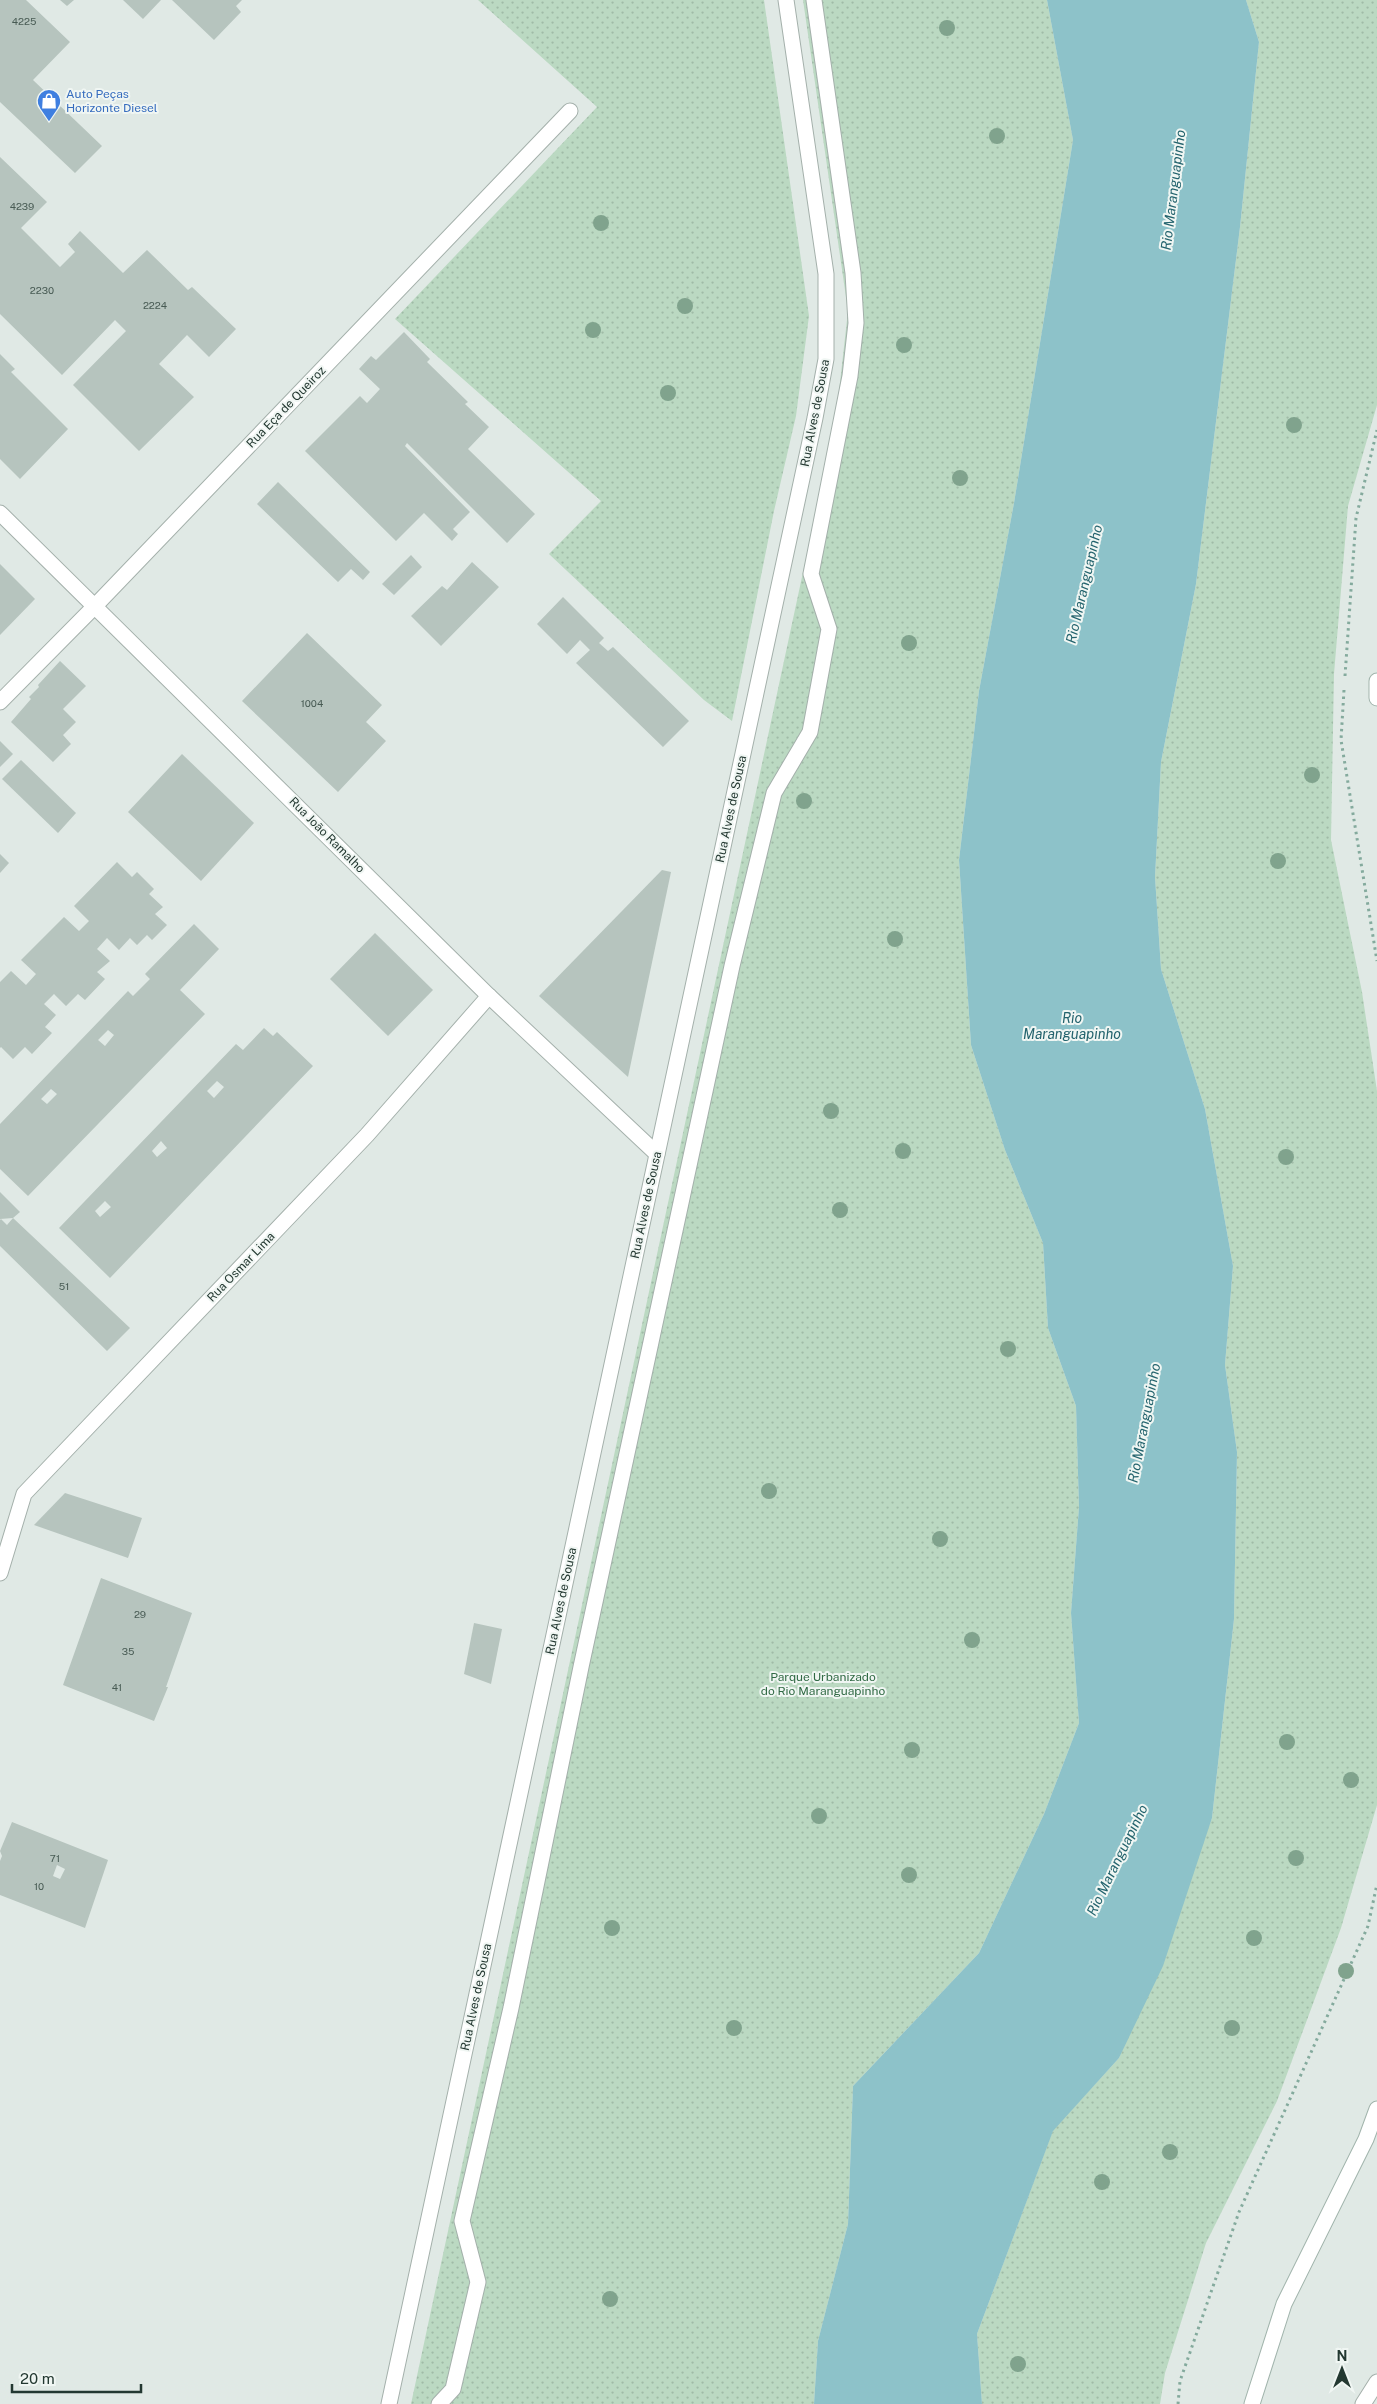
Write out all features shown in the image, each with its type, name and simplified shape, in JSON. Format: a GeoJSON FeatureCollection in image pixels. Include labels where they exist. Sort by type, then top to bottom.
{"type":"FeatureCollection","features":[{"type":"Feature","properties":{"kind":"street","name":"Rua Alves de Sousa"},"geometry":{"type":"LineString","coordinates":[[389,2404],[815,418],[826,359],[826,274],[786,0]]}},
{"type":"Feature","properties":{"kind":"street"},"geometry":{"type":"LineString","coordinates":[[439,2404],[453,2389],[478,2282],[462,2220],[511,2008],[581,1667],[732,966],[774,793],[810,732],[829,629],[811,574],[850,376],[856,323],[853,273],[814,0]]}},
{"type":"Feature","properties":{"kind":"street","name":"Rua Eça de Queiroz"},"geometry":{"type":"LineString","coordinates":[[0,702],[95,606],[570,111]]}},
{"type":"Feature","properties":{"kind":"street","name":"Rua João Ramalho"},"geometry":{"type":"LineString","coordinates":[[0,513],[489,996],[657,1154]]}},
{"type":"Feature","properties":{"kind":"street"},"geometry":{"type":"LineString","coordinates":[[1377,681],[1377,698]]}},
{"type":"Feature","properties":{"kind":"street","name":"Rua Osmar Lima"},"geometry":{"type":"LineString","coordinates":[[0,1573],[4,1545],[24,1494],[367,1136],[489,996]]}},
{"type":"Feature","properties":{"kind":"street"},"geometry":{"type":"LineString","coordinates":[[1252,2404],[1284,2304],[1366,2139],[1377,2109]]}},
{"type":"Feature","properties":{"kind":"street"},"geometry":{"type":"LineString","coordinates":[[1363,2404],[1377,2382]]}},
{"type":"Feature","properties":{"kind":"path"},"geometry":{"type":"LineString","coordinates":[[1178,2404],[1180,2381],[1240,2212],[1368,1926],[1377,1884]]}},
{"type":"Feature","properties":{"kind":"green space"},"geometry":{"type":"Polygon","coordinates":[[[478,0],[764,0],[809,316],[796,416],[774,511],[732,721],[704,700],[549,554],[601,501],[395,319],[597,107],[478,0]]]}},
{"type":"Feature","properties":{"kind":"green space","name":"Parque Urbanizado do Rio Maranguapinho"},"geometry":{"type":"Polygon","coordinates":[[[803,0],[1047,0],[1073,140],[1014,503],[979,691],[959,860],[971,1045],[1005,1150],[1043,1243],[1048,1328],[1076,1406],[1079,1507],[1071,1613],[1079,1723],[1044,1814],[979,1953],[853,2086],[848,2224],[818,2341],[814,2404],[411,2404],[836,418],[848,311],[803,0]]]}},
{"type":"Feature","properties":{"kind":"green space"},"geometry":{"type":"Polygon","coordinates":[[[1246,0],[1377,0],[1377,405],[1348,506],[1334,674],[1331,840],[1362,992],[1377,1091],[1377,1805],[1341,1928],[1277,2101],[1206,2243],[1165,2373],[1160,2404],[982,2404],[977,2334],[1053,2130],[1119,2058],[1212,1818],[1234,1619],[1237,1452],[1225,1365],[1233,1266],[1205,1109],[1161,969],[1155,877],[1161,762],[1196,584],[1240,227],[1259,42],[1246,0]]]}},
{"type":"Feature","properties":{"kind":"water","name":"Rio Maranguapinho"},"geometry":{"type":"Polygon","coordinates":[[[1047,0],[1246,0],[1259,42],[1240,227],[1196,584],[1161,762],[1155,877],[1161,969],[1205,1109],[1233,1266],[1225,1365],[1237,1452],[1234,1619],[1212,1818],[1163,1966],[1119,2058],[1053,2131],[977,2334],[982,2404],[814,2404],[818,2341],[848,2224],[853,2086],[979,1953],[1044,1814],[1079,1723],[1071,1613],[1079,1507],[1076,1406],[1048,1328],[1043,1243],[1005,1150],[971,1045],[959,860],[979,691],[1014,503],[1073,140],[1047,0]]]}},
{"type":"Feature","properties":{"kind":"building"},"geometry":{"type":"Polygon","coordinates":[[[0,0],[26,0],[70,42],[33,80],[102,146],[75,173],[0,102],[0,0]]]}},
{"type":"Feature","properties":{"kind":"building"},"geometry":{"type":"Polygon","coordinates":[[[60,0],[74,0],[67,6],[60,0]]]}},
{"type":"Feature","properties":{"kind":"building"},"geometry":{"type":"Polygon","coordinates":[[[123,0],[161,0],[143,19],[123,0]]]}},
{"type":"Feature","properties":{"kind":"building"},"geometry":{"type":"Polygon","coordinates":[[[172,0],[242,0],[236,6],[241,12],[214,40],[172,0]]]}},
{"type":"Feature","properties":{"kind":"building"},"geometry":{"type":"Polygon","coordinates":[[[0,157],[47,202],[21,228],[60,267],[75,252],[68,244],[80,231],[123,273],[147,250],[188,290],[192,287],[236,329],[209,357],[187,335],[159,364],[194,397],[139,451],[73,385],[126,331],[115,320],[62,375],[0,314],[0,157]]]}},
{"type":"Feature","properties":{"kind":"building"},"geometry":{"type":"Polygon","coordinates":[[[404,332],[430,359],[427,362],[468,402],[465,404],[489,427],[468,449],[535,514],[507,543],[407,443],[405,446],[470,512],[453,529],[458,534],[452,541],[424,513],[396,541],[305,451],[360,396],[367,403],[380,389],[359,369],[371,356],[376,360],[404,332]]]}},
{"type":"Feature","properties":{"kind":"building"},"geometry":{"type":"Polygon","coordinates":[[[0,354],[15,369],[11,372],[68,429],[20,479],[0,459],[0,354]]]}},
{"type":"Feature","properties":{"kind":"building"},"geometry":{"type":"Polygon","coordinates":[[[278,482],[370,572],[363,580],[351,569],[338,582],[257,504],[278,482]]]}},
{"type":"Feature","properties":{"kind":"building"},"geometry":{"type":"Polygon","coordinates":[[[411,555],[422,567],[394,595],[382,584],[411,555]]]}},
{"type":"Feature","properties":{"kind":"building"},"geometry":{"type":"Polygon","coordinates":[[[472,562],[499,587],[441,646],[411,616],[442,586],[447,590],[472,562]]]}},
{"type":"Feature","properties":{"kind":"building"},"geometry":{"type":"Polygon","coordinates":[[[0,564],[35,599],[0,635],[0,564]]]}},
{"type":"Feature","properties":{"kind":"building"},"geometry":{"type":"Polygon","coordinates":[[[563,597],[604,638],[599,643],[608,651],[613,647],[689,721],[663,747],[576,663],[590,650],[580,640],[567,654],[537,624],[563,597]]]}},
{"type":"Feature","properties":{"kind":"building"},"geometry":{"type":"Polygon","coordinates":[[[307,633],[382,705],[366,722],[386,741],[338,792],[242,701],[307,633]]]}},
{"type":"Feature","properties":{"kind":"building"},"geometry":{"type":"Polygon","coordinates":[[[60,661],[86,686],[63,709],[76,722],[63,735],[71,744],[53,762],[11,722],[31,699],[29,697],[39,687],[38,685],[60,661]]]}},
{"type":"Feature","properties":{"kind":"building"},"geometry":{"type":"Polygon","coordinates":[[[0,741],[13,754],[0,767],[0,741]]]}},
{"type":"Feature","properties":{"kind":"building"},"geometry":{"type":"Polygon","coordinates":[[[182,754],[254,823],[201,881],[128,812],[182,754]]]}},
{"type":"Feature","properties":{"kind":"building"},"geometry":{"type":"Polygon","coordinates":[[[21,760],[76,813],[58,833],[2,779],[21,760]]]}},
{"type":"Feature","properties":{"kind":"building"},"geometry":{"type":"Polygon","coordinates":[[[0,854],[9,863],[0,873],[0,854]]]}},
{"type":"Feature","properties":{"kind":"building"},"geometry":{"type":"Polygon","coordinates":[[[117,862],[132,877],[137,872],[154,889],[149,894],[163,907],[155,914],[167,925],[152,940],[147,935],[137,945],[130,938],[119,950],[107,938],[97,949],[110,961],[97,972],[105,979],[85,1000],[78,994],[66,1006],[54,994],[44,1004],[56,1015],[45,1027],[52,1033],[32,1054],[25,1047],[13,1059],[0,1048],[0,982],[11,971],[26,985],[36,974],[21,960],[64,917],[79,931],[89,921],[74,906],[117,862]]]}},
{"type":"Feature","properties":{"kind":"building"},"geometry":{"type":"Polygon","coordinates":[[[662,870],[671,872],[628,1077],[539,996],[662,870]]]}},
{"type":"Feature","properties":{"kind":"building"},"geometry":{"type":"Polygon","coordinates":[[[194,924],[219,949],[180,990],[205,1014],[28,1196],[0,1169],[0,1124],[128,991],[133,996],[150,979],[145,974],[194,924]],[[108,1030],[98,1040],[105,1046],[114,1035],[108,1030]],[[51,1089],[41,1099],[47,1104],[57,1094],[51,1089]]]}},
{"type":"Feature","properties":{"kind":"building"},"geometry":{"type":"Polygon","coordinates":[[[375,933],[433,990],[388,1036],[330,979],[375,933]]]}},
{"type":"Feature","properties":{"kind":"building"},"geometry":{"type":"Polygon","coordinates":[[[264,1028],[273,1036],[277,1032],[313,1066],[110,1278],[59,1228],[236,1044],[243,1050],[264,1028]],[[217,1081],[207,1091],[214,1098],[224,1087],[217,1081]],[[161,1141],[152,1151],[157,1157],[167,1148],[161,1141]],[[105,1201],[95,1211],[100,1217],[111,1207],[105,1201]]]}},
{"type":"Feature","properties":{"kind":"building"},"geometry":{"type":"Polygon","coordinates":[[[0,1192],[20,1212],[13,1218],[0,1219],[0,1192]]]}},
{"type":"Feature","properties":{"kind":"building"},"geometry":{"type":"Polygon","coordinates":[[[13,1218],[130,1328],[107,1351],[0,1246],[0,1220],[7,1225],[13,1218]]]}},
{"type":"Feature","properties":{"kind":"building"},"geometry":{"type":"Polygon","coordinates":[[[65,1493],[142,1518],[128,1558],[34,1525],[65,1493]]]}},
{"type":"Feature","properties":{"kind":"building"},"geometry":{"type":"Polygon","coordinates":[[[101,1578],[192,1613],[166,1687],[168,1687],[154,1721],[63,1685],[101,1578]]]}},
{"type":"Feature","properties":{"kind":"building"},"geometry":{"type":"Polygon","coordinates":[[[474,1623],[502,1629],[491,1684],[464,1674],[474,1623]]]}},
{"type":"Feature","properties":{"kind":"building"},"geometry":{"type":"Polygon","coordinates":[[[12,1822],[108,1860],[85,1928],[0,1895],[0,1861],[2,1856],[0,1851],[12,1822]],[[57,1865],[53,1876],[60,1879],[65,1869],[57,1865]]]}},
{"type":"Feature","properties":{"kind":"place","name":"Auto Peças Horizonte Diesel"},"geometry":{"type":"Point","coordinates":[49,122]}}]}
